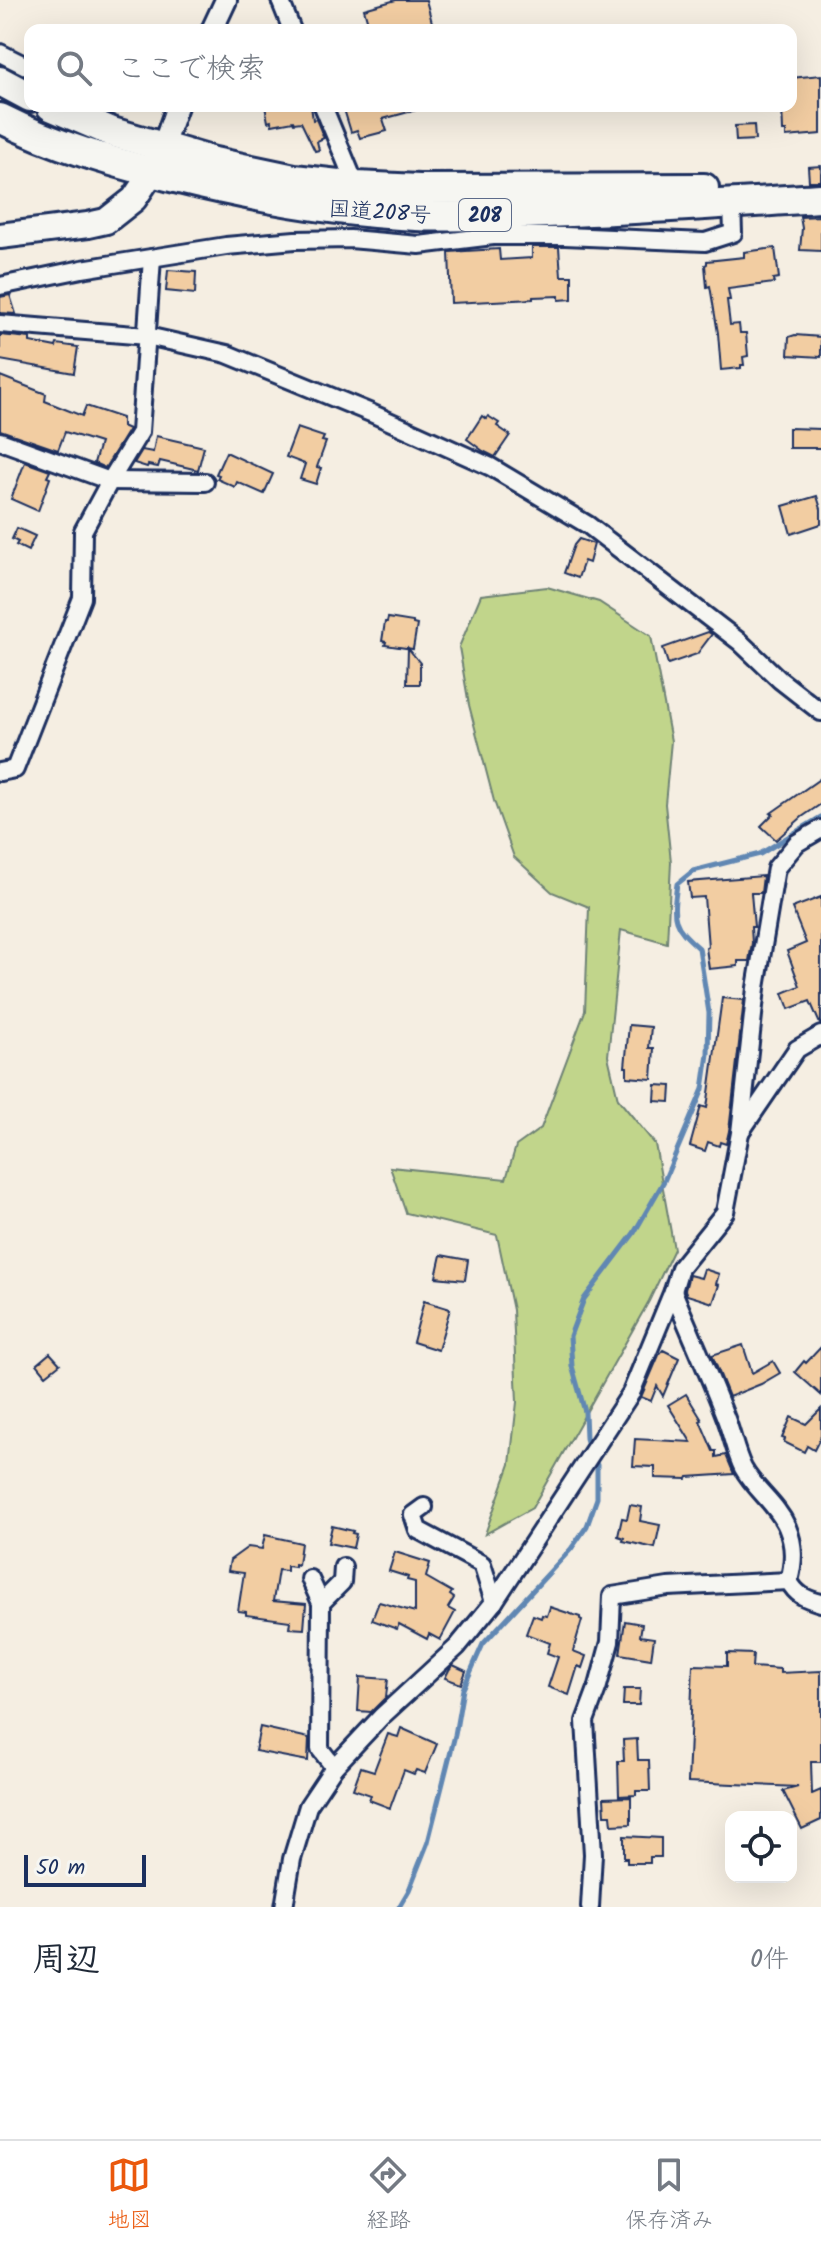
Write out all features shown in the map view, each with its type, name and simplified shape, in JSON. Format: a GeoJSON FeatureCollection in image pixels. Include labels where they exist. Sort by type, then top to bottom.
{"type":"FeatureCollection","features":[{"type":"Feature","properties":{"kind":"highway"},"geometry":{"type":"LineString","coordinates":[[0,81],[24,94]]}},
{"type":"Feature","properties":{"kind":"highway","name":"国道208号"},"geometry":{"type":"LineString","coordinates":[[65,112],[112,132],[214,162],[281,176],[356,186],[434,189],[732,188],[821,196]]}},
{"type":"Feature","properties":{"kind":"highway","name":"国道208号"},"geometry":{"type":"LineString","coordinates":[[0,118],[60,145],[152,172],[293,204],[418,216],[599,212],[821,196]]}},
{"type":"Feature","properties":{"kind":"main road"},"geometry":{"type":"LineString","coordinates":[[0,236],[106,221],[134,199],[152,172],[163,146]]}},
{"type":"Feature","properties":{"kind":"street"},"geometry":{"type":"LineString","coordinates":[[215,24],[226,0]]}},
{"type":"Feature","properties":{"kind":"street"},"geometry":{"type":"LineString","coordinates":[[280,0],[290,24]]}},
{"type":"Feature","properties":{"kind":"street"},"geometry":{"type":"LineString","coordinates":[[0,53],[24,65]]}},
{"type":"Feature","properties":{"kind":"street"},"geometry":{"type":"LineString","coordinates":[[163,146],[175,112]]}},
{"type":"Feature","properties":{"kind":"street"},"geometry":{"type":"LineString","coordinates":[[325,112],[356,186]]}},
{"type":"Feature","properties":{"kind":"street"},"geometry":{"type":"LineString","coordinates":[[0,286],[31,278],[226,246],[295,240],[350,239],[419,245],[493,236],[565,236],[705,242],[733,233],[732,203]]}},
{"type":"Feature","properties":{"kind":"street"},"geometry":{"type":"LineString","coordinates":[[418,216],[419,245]]}},
{"type":"Feature","properties":{"kind":"street"},"geometry":{"type":"LineString","coordinates":[[0,772],[15,769],[82,598],[83,531],[140,432],[152,258]]}},
{"type":"Feature","properties":{"kind":"street"},"geometry":{"type":"LineString","coordinates":[[0,324],[147,336],[227,354],[371,413],[491,467],[588,525],[740,642],[780,680],[821,712]]}},
{"type":"Feature","properties":{"kind":"street"},"geometry":{"type":"LineString","coordinates":[[0,441],[110,481],[205,482]]}},
{"type":"Feature","properties":{"kind":"street"},"geometry":{"type":"LineString","coordinates":[[284,1907],[292,1859],[308,1806],[334,1767],[381,1717],[457,1647],[494,1602],[631,1393],[680,1268],[725,1212],[740,1133],[756,988],[776,868],[797,843],[821,829]]}},
{"type":"Feature","properties":{"kind":"street"},"geometry":{"type":"LineString","coordinates":[[740,1133],[797,1049],[821,1035]]}},
{"type":"Feature","properties":{"kind":"street"},"geometry":{"type":"LineString","coordinates":[[673,1291],[726,1417],[743,1468],[786,1525],[793,1545],[789,1581],[793,1591],[805,1599],[821,1603]]}},
{"type":"Feature","properties":{"kind":"street"},"geometry":{"type":"LineString","coordinates":[[424,1507],[413,1515],[418,1530],[482,1564],[494,1602]]}},
{"type":"Feature","properties":{"kind":"street"},"geometry":{"type":"LineString","coordinates":[[321,1603],[342,1582],[343,1567]]}},
{"type":"Feature","properties":{"kind":"street"},"geometry":{"type":"LineString","coordinates":[[310,1579],[321,1603],[315,1640],[320,1749],[334,1767]]}},
{"type":"Feature","properties":{"kind":"street"},"geometry":{"type":"LineString","coordinates":[[590,1907],[593,1854],[585,1721],[610,1642],[612,1596],[668,1587],[789,1581]]}},
{"type":"Feature","properties":{"kind":"green space"},"geometry":{"type":"Polygon","coordinates":[[[547,587],[599,602],[651,636],[671,741],[665,804],[671,862],[667,943],[621,930],[608,1056],[618,1099],[655,1144],[674,1249],[649,1301],[532,1508],[485,1534],[510,1464],[517,1402],[513,1310],[497,1235],[406,1213],[390,1167],[506,1179],[516,1146],[541,1128],[585,1011],[589,907],[552,892],[514,857],[494,801],[469,705],[459,647],[481,595],[547,587]]]}},
{"type":"Feature","properties":{"kind":"building"},"geometry":{"type":"Polygon","coordinates":[[[396,0],[426,0],[432,24],[368,23],[364,9],[396,0]]]}},
{"type":"Feature","properties":{"kind":"building"},"geometry":{"type":"Polygon","coordinates":[[[821,75],[821,134],[786,137],[786,131],[783,131],[782,112],[797,112],[797,77],[821,75]]]}},
{"type":"Feature","properties":{"kind":"building"},"geometry":{"type":"Polygon","coordinates":[[[266,112],[312,112],[324,138],[317,141],[319,150],[315,151],[301,122],[272,125],[271,121],[268,122],[266,112]]]}},
{"type":"Feature","properties":{"kind":"building"},"geometry":{"type":"Polygon","coordinates":[[[345,112],[409,112],[383,119],[387,131],[360,138],[357,130],[351,132],[345,112]]]}},
{"type":"Feature","properties":{"kind":"building"},"geometry":{"type":"Polygon","coordinates":[[[754,125],[755,140],[736,141],[735,126],[754,125]]]}},
{"type":"Feature","properties":{"kind":"building"},"geometry":{"type":"Polygon","coordinates":[[[821,166],[821,181],[809,181],[808,167],[821,166]]]}},
{"type":"Feature","properties":{"kind":"building"},"geometry":{"type":"Polygon","coordinates":[[[821,216],[821,251],[800,250],[800,217],[821,216]]]}},
{"type":"Feature","properties":{"kind":"building"},"geometry":{"type":"Polygon","coordinates":[[[532,247],[559,247],[561,276],[572,276],[572,299],[559,300],[559,296],[451,303],[449,252],[499,249],[500,260],[532,258],[532,247]]]}},
{"type":"Feature","properties":{"kind":"building"},"geometry":{"type":"Polygon","coordinates":[[[775,248],[779,278],[773,279],[774,283],[728,289],[730,325],[739,324],[740,333],[746,333],[748,356],[743,357],[744,365],[741,368],[721,370],[718,333],[705,265],[707,261],[744,257],[744,252],[775,248]]]}},
{"type":"Feature","properties":{"kind":"building"},"geometry":{"type":"Polygon","coordinates":[[[168,270],[196,272],[195,294],[166,291],[168,270]]]}},
{"type":"Feature","properties":{"kind":"building"},"geometry":{"type":"Polygon","coordinates":[[[10,295],[16,314],[0,313],[0,297],[10,295]]]}},
{"type":"Feature","properties":{"kind":"building"},"geometry":{"type":"Polygon","coordinates":[[[0,335],[30,338],[30,342],[56,347],[57,344],[78,347],[74,373],[0,360],[0,335]]]}},
{"type":"Feature","properties":{"kind":"building"},"geometry":{"type":"Polygon","coordinates":[[[789,337],[821,337],[821,357],[788,355],[789,337]]]}},
{"type":"Feature","properties":{"kind":"building"},"geometry":{"type":"Polygon","coordinates":[[[0,376],[46,394],[45,401],[82,416],[86,406],[122,418],[122,426],[129,429],[105,468],[94,463],[100,443],[65,432],[58,450],[0,430],[0,376]]]}},
{"type":"Feature","properties":{"kind":"building"},"geometry":{"type":"Polygon","coordinates":[[[482,416],[499,423],[497,426],[510,435],[495,457],[467,439],[482,416]]]}},
{"type":"Feature","properties":{"kind":"building"},"geometry":{"type":"Polygon","coordinates":[[[297,428],[324,437],[322,441],[326,442],[317,467],[321,468],[316,484],[300,479],[305,464],[286,457],[297,428]]]}},
{"type":"Feature","properties":{"kind":"building"},"geometry":{"type":"Polygon","coordinates":[[[789,428],[821,429],[821,448],[789,448],[789,428]]]}},
{"type":"Feature","properties":{"kind":"building"},"geometry":{"type":"Polygon","coordinates":[[[156,436],[204,447],[198,470],[160,461],[158,467],[134,463],[142,450],[153,452],[156,436]]]}},
{"type":"Feature","properties":{"kind":"building"},"geometry":{"type":"Polygon","coordinates":[[[226,452],[273,474],[264,494],[237,482],[235,487],[217,479],[219,475],[216,474],[226,452]]]}},
{"type":"Feature","properties":{"kind":"building"},"geometry":{"type":"Polygon","coordinates":[[[25,462],[50,471],[38,511],[11,499],[25,462]]]}},
{"type":"Feature","properties":{"kind":"building"},"geometry":{"type":"Polygon","coordinates":[[[817,496],[821,524],[791,534],[783,506],[817,496]]]}},
{"type":"Feature","properties":{"kind":"building"},"geometry":{"type":"Polygon","coordinates":[[[17,528],[35,536],[28,551],[12,539],[17,528]]]}},
{"type":"Feature","properties":{"kind":"building"},"geometry":{"type":"Polygon","coordinates":[[[579,539],[594,544],[589,563],[584,561],[578,578],[564,573],[579,539]]]}},
{"type":"Feature","properties":{"kind":"building"},"geometry":{"type":"Polygon","coordinates":[[[388,618],[417,625],[413,649],[385,645],[386,642],[382,641],[388,618]]]}},
{"type":"Feature","properties":{"kind":"building"},"geometry":{"type":"Polygon","coordinates":[[[708,632],[712,634],[697,654],[668,664],[663,648],[708,632]]]}},
{"type":"Feature","properties":{"kind":"building"},"geometry":{"type":"Polygon","coordinates":[[[408,648],[420,663],[420,684],[407,684],[408,648]]]}},
{"type":"Feature","properties":{"kind":"building"},"geometry":{"type":"Polygon","coordinates":[[[821,778],[821,804],[776,840],[761,826],[771,813],[821,778]]]}},
{"type":"Feature","properties":{"kind":"building"},"geometry":{"type":"Polygon","coordinates":[[[763,876],[761,893],[751,893],[754,927],[751,927],[749,961],[738,961],[738,966],[709,969],[704,897],[690,898],[688,882],[763,876]]]}},
{"type":"Feature","properties":{"kind":"building"},"geometry":{"type":"Polygon","coordinates":[[[821,897],[820,1024],[810,1001],[789,1009],[783,993],[800,986],[787,951],[806,943],[792,908],[821,897]]]}},
{"type":"Feature","properties":{"kind":"building"},"geometry":{"type":"Polygon","coordinates":[[[722,998],[744,1000],[726,1144],[720,1142],[719,1146],[708,1142],[705,1151],[690,1146],[701,1106],[707,1108],[722,998]]]}},
{"type":"Feature","properties":{"kind":"building"},"geometry":{"type":"Polygon","coordinates":[[[629,1025],[651,1027],[649,1048],[654,1048],[652,1079],[627,1077],[629,1025]]]}},
{"type":"Feature","properties":{"kind":"building"},"geometry":{"type":"Polygon","coordinates":[[[656,1085],[671,1086],[670,1102],[655,1101],[656,1085]]]}},
{"type":"Feature","properties":{"kind":"building"},"geometry":{"type":"Polygon","coordinates":[[[441,1255],[468,1260],[465,1280],[436,1277],[441,1255]]]}},
{"type":"Feature","properties":{"kind":"building"},"geometry":{"type":"Polygon","coordinates":[[[704,1269],[719,1274],[713,1303],[687,1295],[685,1290],[689,1275],[701,1278],[704,1269]]]}},
{"type":"Feature","properties":{"kind":"building"},"geometry":{"type":"Polygon","coordinates":[[[424,1301],[450,1309],[438,1350],[413,1342],[424,1301]]]}},
{"type":"Feature","properties":{"kind":"building"},"geometry":{"type":"Polygon","coordinates":[[[743,1345],[752,1373],[773,1361],[780,1373],[729,1397],[712,1355],[743,1345]]]}},
{"type":"Feature","properties":{"kind":"building"},"geometry":{"type":"Polygon","coordinates":[[[821,1347],[821,1395],[795,1372],[821,1347]]]}},
{"type":"Feature","properties":{"kind":"building"},"geometry":{"type":"Polygon","coordinates":[[[663,1350],[679,1358],[663,1396],[657,1386],[651,1401],[641,1397],[663,1350]]]}},
{"type":"Feature","properties":{"kind":"building"},"geometry":{"type":"Polygon","coordinates":[[[50,1353],[60,1364],[46,1375],[37,1364],[50,1353]]]}},
{"type":"Feature","properties":{"kind":"building"},"geometry":{"type":"Polygon","coordinates":[[[686,1394],[702,1420],[716,1457],[726,1455],[734,1474],[687,1479],[655,1478],[655,1467],[633,1466],[635,1439],[691,1442],[668,1405],[686,1394]]]}},
{"type":"Feature","properties":{"kind":"building"},"geometry":{"type":"Polygon","coordinates":[[[821,1409],[821,1436],[814,1450],[807,1446],[804,1452],[784,1442],[782,1438],[791,1417],[806,1424],[821,1409]]]}},
{"type":"Feature","properties":{"kind":"building"},"geometry":{"type":"Polygon","coordinates":[[[630,1505],[642,1507],[640,1521],[660,1525],[655,1548],[623,1541],[624,1538],[618,1536],[622,1518],[627,1519],[630,1505]]]}},
{"type":"Feature","properties":{"kind":"building"},"geometry":{"type":"Polygon","coordinates":[[[332,1526],[356,1534],[353,1548],[328,1543],[332,1526]]]}},
{"type":"Feature","properties":{"kind":"building"},"geometry":{"type":"Polygon","coordinates":[[[265,1535],[301,1543],[298,1565],[287,1566],[287,1571],[278,1570],[273,1601],[306,1604],[304,1629],[289,1628],[290,1621],[246,1615],[246,1612],[238,1611],[244,1573],[228,1571],[230,1560],[248,1547],[262,1549],[265,1535]]]}},
{"type":"Feature","properties":{"kind":"building"},"geometry":{"type":"Polygon","coordinates":[[[395,1552],[430,1563],[426,1577],[452,1592],[450,1595],[454,1598],[448,1608],[455,1612],[440,1640],[429,1634],[427,1639],[399,1624],[397,1629],[372,1620],[379,1602],[415,1612],[415,1582],[389,1571],[395,1552]]]}},
{"type":"Feature","properties":{"kind":"building"},"geometry":{"type":"Polygon","coordinates":[[[550,1607],[582,1620],[573,1651],[586,1656],[582,1668],[578,1666],[569,1695],[548,1687],[558,1657],[547,1653],[550,1643],[526,1634],[533,1615],[541,1618],[542,1615],[547,1616],[550,1607]]]}},
{"type":"Feature","properties":{"kind":"building"},"geometry":{"type":"Polygon","coordinates":[[[625,1621],[642,1624],[640,1636],[654,1638],[651,1659],[620,1654],[625,1621]]]}},
{"type":"Feature","properties":{"kind":"building"},"geometry":{"type":"Polygon","coordinates":[[[727,1653],[753,1654],[752,1667],[780,1669],[780,1673],[821,1671],[821,1762],[811,1762],[812,1794],[821,1790],[821,1820],[802,1829],[797,1811],[793,1811],[783,1791],[798,1787],[688,1782],[693,1665],[727,1666],[727,1653]]]}},
{"type":"Feature","properties":{"kind":"building"},"geometry":{"type":"Polygon","coordinates":[[[453,1665],[466,1671],[461,1684],[445,1678],[453,1665]]]}},
{"type":"Feature","properties":{"kind":"building"},"geometry":{"type":"Polygon","coordinates":[[[360,1677],[388,1679],[386,1697],[371,1712],[358,1711],[360,1677]]]}},
{"type":"Feature","properties":{"kind":"building"},"geometry":{"type":"Polygon","coordinates":[[[624,1689],[640,1689],[639,1705],[623,1705],[624,1689]]]}},
{"type":"Feature","properties":{"kind":"building"},"geometry":{"type":"Polygon","coordinates":[[[260,1727],[309,1738],[308,1761],[255,1751],[260,1727]]]}},
{"type":"Feature","properties":{"kind":"building"},"geometry":{"type":"Polygon","coordinates":[[[401,1728],[437,1744],[425,1773],[416,1770],[414,1774],[404,1770],[390,1808],[369,1800],[371,1795],[353,1789],[361,1767],[374,1771],[388,1734],[398,1737],[401,1728]]]}},
{"type":"Feature","properties":{"kind":"building"},"geometry":{"type":"Polygon","coordinates":[[[637,1739],[638,1760],[649,1760],[650,1791],[619,1796],[618,1761],[624,1761],[623,1740],[637,1739]]]}},
{"type":"Feature","properties":{"kind":"building"},"geometry":{"type":"Polygon","coordinates":[[[631,1797],[631,1824],[612,1825],[611,1815],[605,1815],[604,1798],[631,1797]]]}},
{"type":"Feature","properties":{"kind":"building"},"geometry":{"type":"Polygon","coordinates":[[[624,1836],[661,1838],[661,1857],[650,1857],[650,1863],[627,1863],[627,1858],[624,1858],[624,1836]]]}},
{"type":"Feature","properties":{"kind":"waterway"},"geometry":{"type":"LineString","coordinates":[[589,1449],[585,1412],[572,1366],[570,1336],[584,1299],[634,1233],[664,1181],[703,1089],[709,1013],[699,948],[683,933],[676,920],[677,884],[693,871],[760,854],[821,817]]}},
{"type":"Feature","properties":{"kind":"waterway"},"geometry":{"type":"LineString","coordinates":[[399,1907],[428,1842],[455,1735],[463,1689],[483,1644],[571,1549],[587,1526],[597,1498],[597,1465],[593,1458]]}}]}
